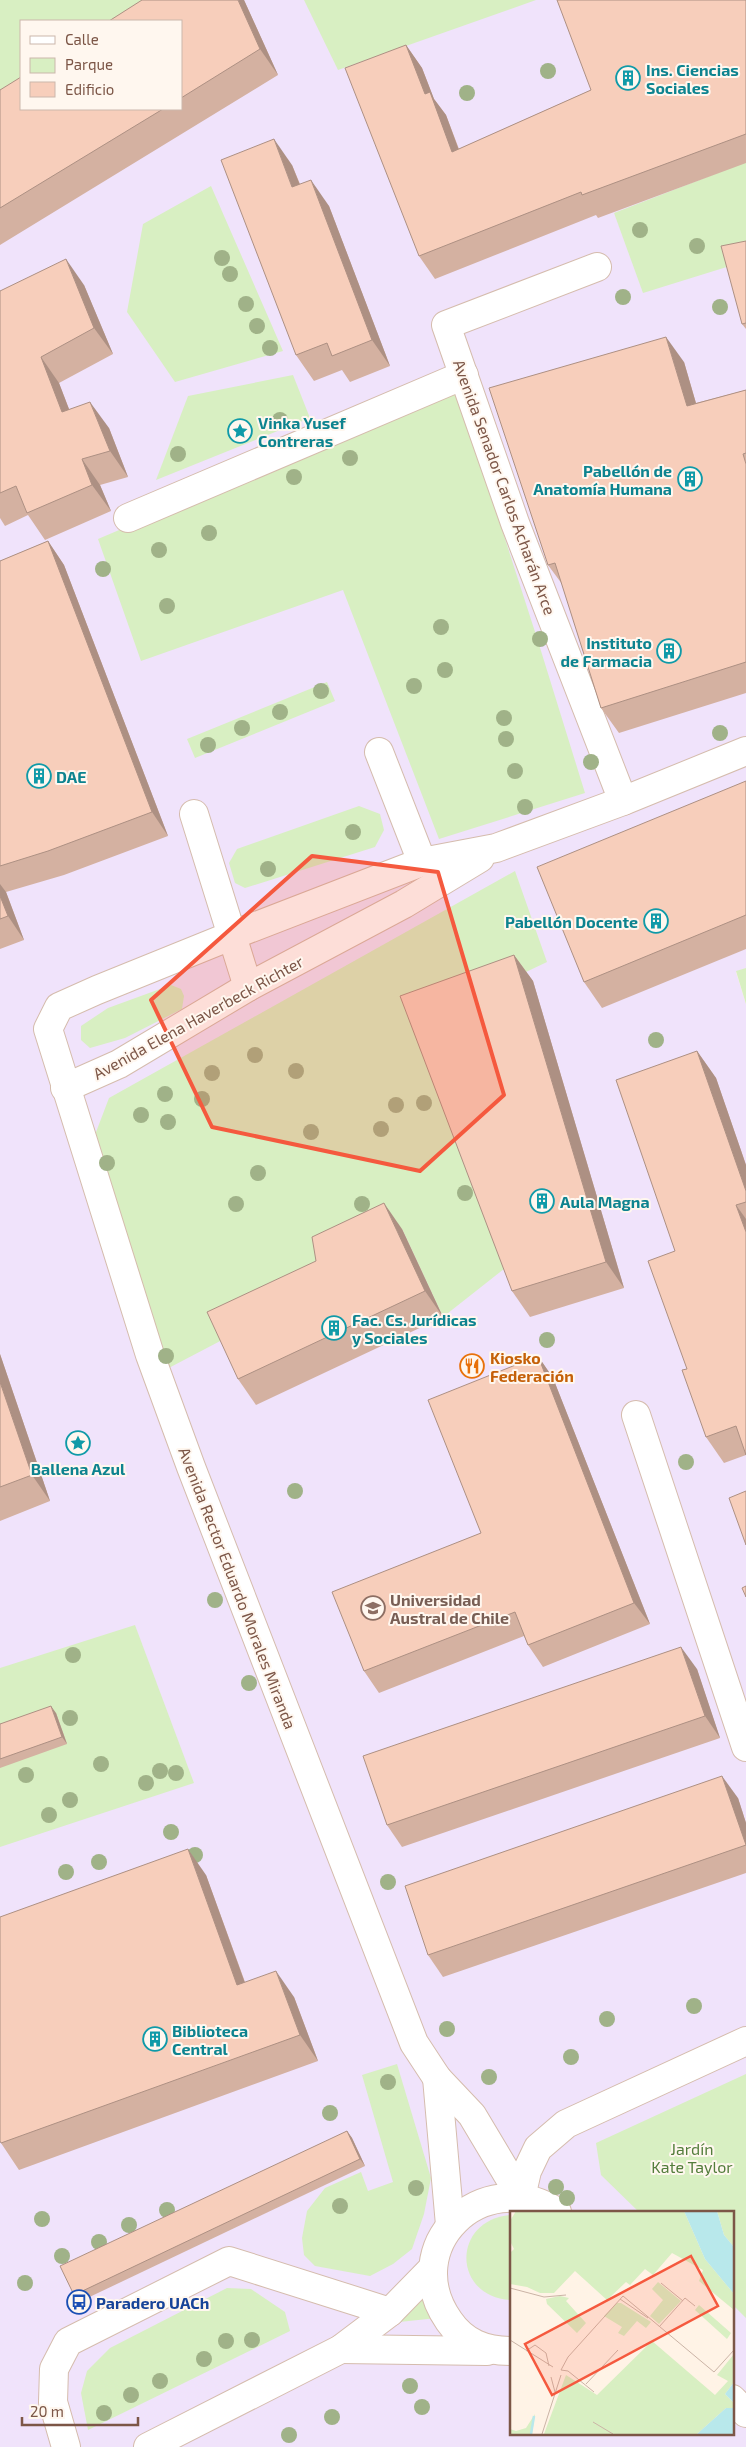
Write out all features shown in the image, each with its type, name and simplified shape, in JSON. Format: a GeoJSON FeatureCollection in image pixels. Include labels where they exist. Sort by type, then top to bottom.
{"type":"FeatureCollection","features":[{"type":"Feature","properties":{"kind":"lane","name":"Avenida Senador Carlos Acharán Arce"},"geometry":{"type":"LineString","coordinates":[[597,267],[446,325],[515,523],[623,801]]}},
{"type":"Feature","properties":{"kind":"lane"},"geometry":{"type":"LineString","coordinates":[[128,518],[464,375]]}},
{"type":"Feature","properties":{"kind":"lane","name":"Avenida Elena Haverbeck Richter"},"geometry":{"type":"LineString","coordinates":[[496,848],[404,904],[248,987],[119,1064],[66,1088],[48,1029],[59,1007],[234,935],[422,862],[496,848],[623,801],[746,750]]}},
{"type":"Feature","properties":{"kind":"lane"},"geometry":{"type":"LineString","coordinates":[[379,752],[422,862]]}},
{"type":"Feature","properties":{"kind":"lane"},"geometry":{"type":"LineString","coordinates":[[194,814],[234,935],[248,987]]}},
{"type":"Feature","properties":{"kind":"lane","name":"Avenida Rector Eduardo Morales Miranda"},"geometry":{"type":"LineString","coordinates":[[66,1088],[150,1354],[191,1467],[414,2043],[437,2078],[472,2115],[521,2197]]}},
{"type":"Feature","properties":{"kind":"lane"},"geometry":{"type":"LineString","coordinates":[[636,1415],[746,1746]]}},
{"type":"Feature","properties":{"kind":"lane"},"geometry":{"type":"LineString","coordinates":[[521,2197],[527,2171],[538,2148],[566,2124],[746,2041]]}},
{"type":"Feature","properties":{"kind":"lane","name":"Avenida Rector Eduardo Morales Miranda"},"geometry":{"type":"LineString","coordinates":[[437,2078],[450,2225]]}},
{"type":"Feature","properties":{"kind":"lane"},"geometry":{"type":"LineString","coordinates":[[501,2351],[471,2342],[454,2329],[442,2311],[434,2290],[433,2268],[438,2246],[450,2225],[470,2208],[495,2198],[521,2197],[544,2204],[555,2211]]}},
{"type":"Feature","properties":{"kind":"lane"},"geometry":{"type":"LineString","coordinates":[[66,2447],[53,2402],[54,2369],[68,2342],[229,2261],[390,2312]]}},
{"type":"Feature","properties":{"kind":"lane"},"geometry":{"type":"LineString","coordinates":[[148,2447],[341,2349],[390,2312],[433,2268]]}},
{"type":"Feature","properties":{"kind":"lane"},"geometry":{"type":"LineString","coordinates":[[341,2349],[501,2351]]}},
{"type":"Feature","properties":{"kind":"highlighted area"},"geometry":{"type":"Polygon","coordinates":[[[312,856],[438,872],[504,1095],[420,1171],[212,1127],[151,1000],[312,856]]]}},
{"type":"Feature","properties":{"kind":"shaded area","name":"Universidad Austral de Chile"},"geometry":{"type":"Polygon","coordinates":[[[0,0],[746,0],[746,968],[736,972],[746,1004],[746,2447],[0,2447],[0,0]]]}},
{"type":"Feature","properties":{"kind":"green space"},"geometry":{"type":"Polygon","coordinates":[[[0,0],[170,0],[140,20],[20,20],[20,99],[0,112],[0,0]]]}},
{"type":"Feature","properties":{"kind":"green space"},"geometry":{"type":"Polygon","coordinates":[[[304,0],[536,0],[338,70],[304,0]]]}},
{"type":"Feature","properties":{"kind":"green space"},"geometry":{"type":"Polygon","coordinates":[[[746,162],[746,261],[643,293],[614,213],[746,162]]]}},
{"type":"Feature","properties":{"kind":"green space"},"geometry":{"type":"Polygon","coordinates":[[[211,186],[283,351],[175,382],[127,312],[143,224],[211,186]]]}},
{"type":"Feature","properties":{"kind":"green space"},"geometry":{"type":"Polygon","coordinates":[[[293,375],[310,418],[156,480],[188,396],[293,375]]]}},
{"type":"Feature","properties":{"kind":"green space"},"geometry":{"type":"Polygon","coordinates":[[[456,387],[585,793],[439,839],[343,590],[141,661],[98,539],[456,387]]]}},
{"type":"Feature","properties":{"kind":"green space"},"geometry":{"type":"Polygon","coordinates":[[[327,682],[335,701],[195,758],[187,739],[327,682]]]}},
{"type":"Feature","properties":{"kind":"green space"},"geometry":{"type":"Polygon","coordinates":[[[359,806],[380,814],[384,830],[375,847],[245,888],[235,883],[229,863],[237,849],[359,806]]]}},
{"type":"Feature","properties":{"kind":"green space"},"geometry":{"type":"Polygon","coordinates":[[[515,871],[547,962],[419,1023],[509,1265],[443,1317],[402,1229],[226,1338],[163,1371],[93,1140],[109,1098],[515,871]]]}},
{"type":"Feature","properties":{"kind":"green space"},"geometry":{"type":"Polygon","coordinates":[[[746,968],[746,1004],[736,971],[746,968]]]}},
{"type":"Feature","properties":{"kind":"green space"},"geometry":{"type":"Polygon","coordinates":[[[171,985],[181,989],[184,996],[182,1009],[125,1038],[90,1048],[81,1040],[81,1026],[108,1008],[171,985]]]}},
{"type":"Feature","properties":{"kind":"green space"},"geometry":{"type":"Polygon","coordinates":[[[135,1625],[194,1783],[0,1847],[0,1668],[135,1625]]]}},
{"type":"Feature","properties":{"kind":"green space"},"geometry":{"type":"Polygon","coordinates":[[[397,2064],[431,2178],[424,2214],[412,2249],[393,2264],[370,2276],[315,2266],[304,2255],[302,2238],[307,2211],[325,2188],[361,2172],[368,2191],[393,2182],[362,2075],[397,2064]]]}},
{"type":"Feature","properties":{"kind":"green space","name":"Jardín Kate Taylor"},"geometry":{"type":"Polygon","coordinates":[[[746,2074],[746,2318],[734,2306],[734,2211],[638,2211],[601,2175],[596,2143],[746,2074]]]}},
{"type":"Feature","properties":{"kind":"green space"},"geometry":{"type":"Polygon","coordinates":[[[510,2215],[510,2300],[492,2296],[478,2286],[469,2273],[466,2258],[469,2243],[477,2230],[491,2220],[510,2215]]]}},
{"type":"Feature","properties":{"kind":"green space"},"geometry":{"type":"Polygon","coordinates":[[[227,2288],[251,2289],[285,2312],[290,2331],[88,2430],[81,2393],[87,2371],[110,2348],[227,2288]]]}},
{"type":"Feature","properties":{"kind":"green space"},"geometry":{"type":"Polygon","coordinates":[[[427,2289],[437,2318],[390,2323],[427,2289]]]}},
{"type":"Feature","properties":{"kind":"building"},"geometry":{"type":"Polygon","coordinates":[[[142,0],[238,0],[260,49],[182,97],[182,20],[111,20],[142,0]]]}},
{"type":"Feature","properties":{"kind":"building"},"geometry":{"type":"Polygon","coordinates":[[[557,0],[746,0],[746,134],[582,195],[581,192],[419,256],[345,68],[406,45],[425,94],[430,92],[452,152],[591,90],[557,0]]]}},
{"type":"Feature","properties":{"kind":"building"},"geometry":{"type":"Polygon","coordinates":[[[20,78],[20,110],[161,110],[0,208],[0,90],[20,78]]]}},
{"type":"Feature","properties":{"kind":"building"},"geometry":{"type":"Polygon","coordinates":[[[274,139],[292,187],[311,180],[372,340],[332,356],[327,343],[296,355],[221,160],[274,139]]]}},
{"type":"Feature","properties":{"kind":"building"},"geometry":{"type":"Polygon","coordinates":[[[746,241],[746,323],[742,324],[721,246],[746,241]]]}},
{"type":"Feature","properties":{"kind":"building"},"geometry":{"type":"Polygon","coordinates":[[[66,259],[94,328],[41,357],[62,412],[90,402],[110,451],[82,459],[92,485],[27,513],[16,486],[0,493],[0,291],[66,259]]]}},
{"type":"Feature","properties":{"kind":"building"},"geometry":{"type":"Polygon","coordinates":[[[666,337],[687,406],[746,390],[746,453],[743,454],[746,464],[746,662],[601,708],[555,563],[548,565],[489,388],[666,337]]]}},
{"type":"Feature","properties":{"kind":"building"},"geometry":{"type":"Polygon","coordinates":[[[48,541],[152,812],[48,851],[0,866],[0,561],[48,541]]]}},
{"type":"Feature","properties":{"kind":"building","name":"Pabellón Docente"},"geometry":{"type":"Polygon","coordinates":[[[746,781],[746,915],[584,982],[537,867],[746,781]]]}},
{"type":"Feature","properties":{"kind":"building"},"geometry":{"type":"Polygon","coordinates":[[[0,896],[8,916],[0,919],[0,896]]]}},
{"type":"Feature","properties":{"kind":"building","name":"Aula Magna"},"geometry":{"type":"Polygon","coordinates":[[[514,955],[606,1262],[512,1291],[400,996],[514,955]]]}},
{"type":"Feature","properties":{"kind":"building"},"geometry":{"type":"Polygon","coordinates":[[[697,1051],[746,1191],[746,1202],[736,1205],[746,1232],[746,1455],[736,1426],[706,1437],[682,1370],[687,1369],[648,1261],[675,1251],[616,1080],[697,1051]]]}},
{"type":"Feature","properties":{"kind":"building","name":"Fac. Cs. Jurídicas y Sociales"},"geometry":{"type":"Polygon","coordinates":[[[384,1203],[425,1291],[238,1379],[207,1312],[316,1261],[312,1237],[384,1203]]]}},
{"type":"Feature","properties":{"kind":"building"},"geometry":{"type":"Polygon","coordinates":[[[538,1356],[634,1603],[528,1645],[515,1612],[364,1671],[332,1592],[481,1533],[428,1400],[538,1356]]]}},
{"type":"Feature","properties":{"kind":"building"},"geometry":{"type":"Polygon","coordinates":[[[0,1382],[32,1475],[0,1487],[0,1382]]]}},
{"type":"Feature","properties":{"kind":"building"},"geometry":{"type":"Polygon","coordinates":[[[746,1491],[746,1545],[729,1498],[746,1491]]]}},
{"type":"Feature","properties":{"kind":"building"},"geometry":{"type":"Polygon","coordinates":[[[746,1586],[746,1597],[742,1588],[746,1586]]]}},
{"type":"Feature","properties":{"kind":"building"},"geometry":{"type":"Polygon","coordinates":[[[681,1647],[705,1716],[387,1825],[363,1756],[681,1647]]]}},
{"type":"Feature","properties":{"kind":"building"},"geometry":{"type":"Polygon","coordinates":[[[51,1706],[62,1737],[0,1759],[0,1724],[51,1706]]]}},
{"type":"Feature","properties":{"kind":"building"},"geometry":{"type":"Polygon","coordinates":[[[722,1776],[746,1845],[428,1955],[405,1886],[722,1776]]]}},
{"type":"Feature","properties":{"kind":"building","name":"Biblioteca Central"},"geometry":{"type":"Polygon","coordinates":[[[188,1849],[237,1985],[276,1971],[300,2035],[1,2143],[0,1917],[188,1849]]]}},
{"type":"Feature","properties":{"kind":"building"},"geometry":{"type":"Polygon","coordinates":[[[347,2131],[360,2159],[74,2295],[60,2266],[347,2131]]]}},
{"type":"Feature","properties":{"kind":"place","name":"Ins. Ciencias Sociales"},"geometry":{"type":"Point","coordinates":[628,78]}},
{"type":"Feature","properties":{"kind":"place","name":"Vinka Yusef Contreras"},"geometry":{"type":"Point","coordinates":[240,431]}},
{"type":"Feature","properties":{"kind":"place","name":"Pabellón de Anatomía Humana"},"geometry":{"type":"Point","coordinates":[690,479]}},
{"type":"Feature","properties":{"kind":"place","name":"Instituto de Farmacia"},"geometry":{"type":"Point","coordinates":[669,651]}},
{"type":"Feature","properties":{"kind":"place","name":"DAE"},"geometry":{"type":"Point","coordinates":[39,776]}},
{"type":"Feature","properties":{"kind":"place","name":"Pabellón Docente"},"geometry":{"type":"Point","coordinates":[656,921]}},
{"type":"Feature","properties":{"kind":"place","name":"Aula Magna"},"geometry":{"type":"Point","coordinates":[542,1201]}},
{"type":"Feature","properties":{"kind":"place","name":"Fac. Cs. Jurídicas y Sociales"},"geometry":{"type":"Point","coordinates":[334,1328]}},
{"type":"Feature","properties":{"kind":"place","name":"Kiosko Federación"},"geometry":{"type":"Point","coordinates":[472,1366]}},
{"type":"Feature","properties":{"kind":"place","name":"Ballena Azul"},"geometry":{"type":"Point","coordinates":[78,1443]}},
{"type":"Feature","properties":{"kind":"place","name":"Universidad Austral de Chile"},"geometry":{"type":"Point","coordinates":[373,1608]}},
{"type":"Feature","properties":{"kind":"place","name":"Biblioteca Central"},"geometry":{"type":"Point","coordinates":[155,2039]}},
{"type":"Feature","properties":{"kind":"place","name":"Paradero UACh"},"geometry":{"type":"Point","coordinates":[79,2302]}}]}
